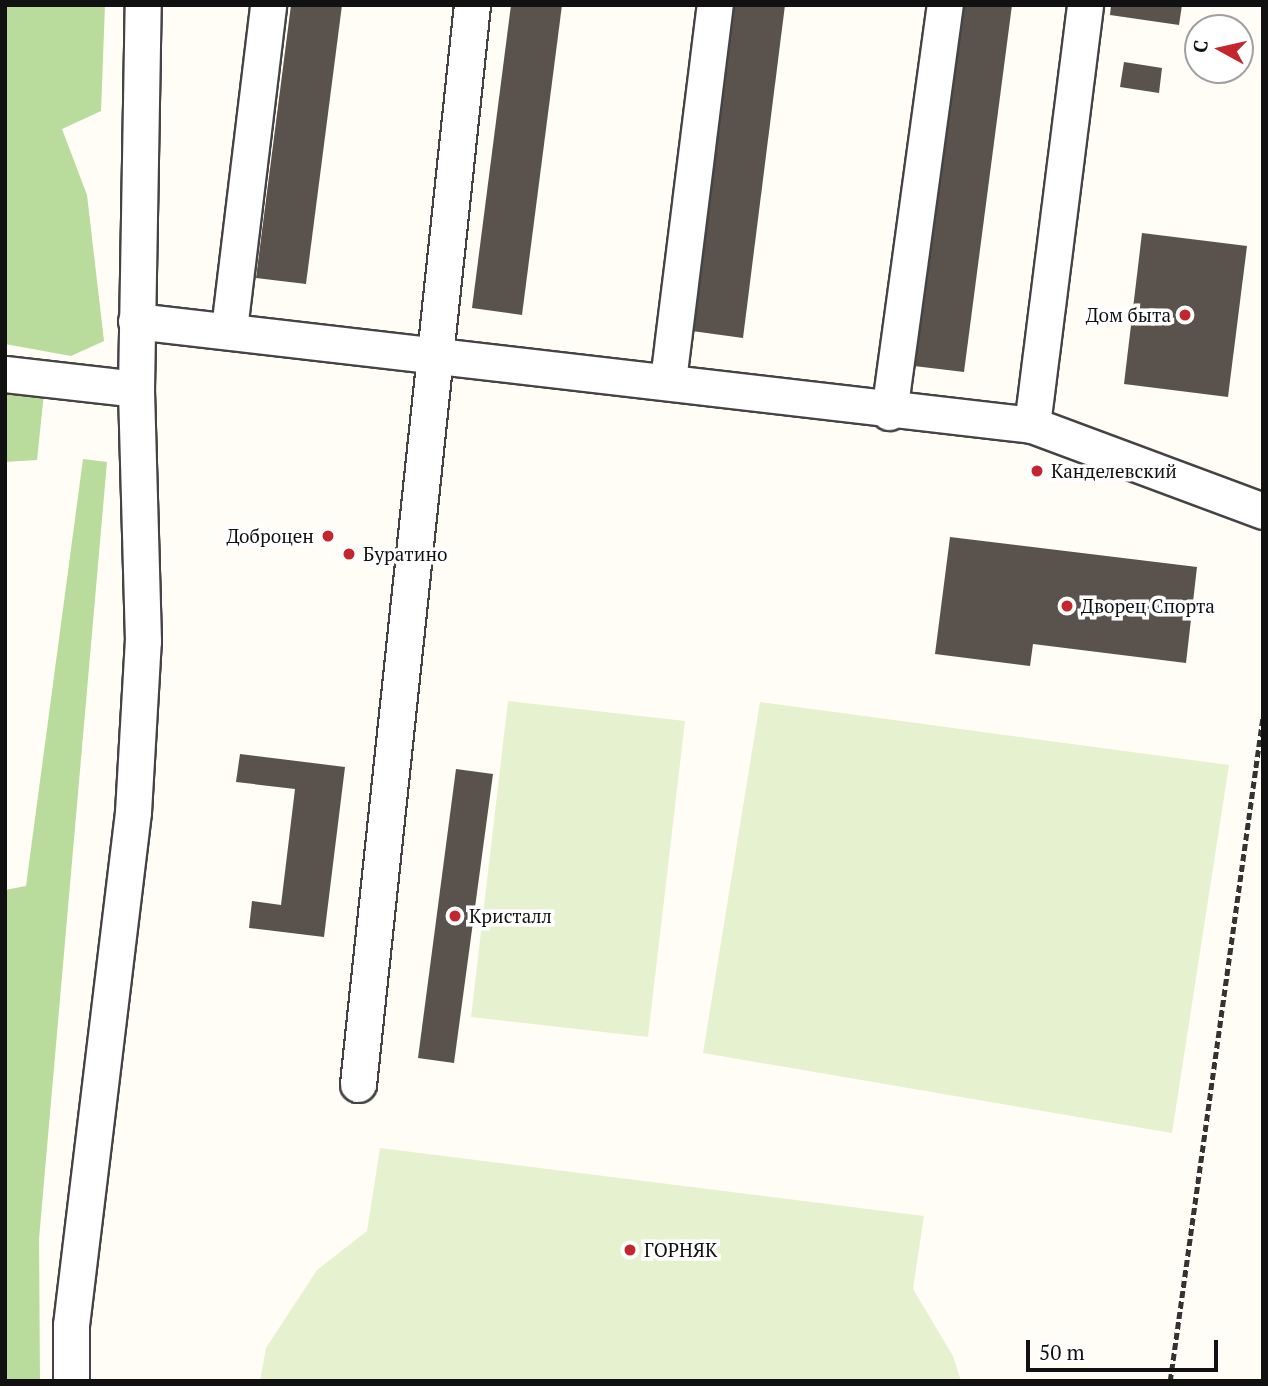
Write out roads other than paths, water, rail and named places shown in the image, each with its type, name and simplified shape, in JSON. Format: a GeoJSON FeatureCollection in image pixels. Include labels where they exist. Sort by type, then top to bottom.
{"type":"FeatureCollection","features":[{"type":"Feature","properties":{"kind":"street"},"geometry":{"type":"LineString","coordinates":[[71,1381],[71,1325],[133,812],[143,640],[136,321],[143,5]]}},
{"type":"Feature","properties":{"kind":"street"},"geometry":{"type":"LineString","coordinates":[[229,329],[268,5]]}},
{"type":"Feature","properties":{"kind":"street"},"geometry":{"type":"LineString","coordinates":[[358,1084],[472,5]]}},
{"type":"Feature","properties":{"kind":"street"},"geometry":{"type":"LineString","coordinates":[[668,380],[715,5]]}},
{"type":"Feature","properties":{"kind":"street"},"geometry":{"type":"LineString","coordinates":[[889,412],[944,5]]}},
{"type":"Feature","properties":{"kind":"street"},"geometry":{"type":"LineString","coordinates":[[1032,425],[1085,5]]}},
{"type":"Feature","properties":{"kind":"street"},"geometry":{"type":"LineString","coordinates":[[136,321],[229,329],[434,356],[668,380],[889,412],[1032,425],[1263,511]]}},
{"type":"Feature","properties":{"kind":"street"},"geometry":{"type":"LineString","coordinates":[[5,374],[136,389]]}},
{"type":"Feature","properties":{"kind":"place","name":"Дом быта"},"geometry":{"type":"Point","coordinates":[1185,315]}},
{"type":"Feature","properties":{"kind":"place","name":"Канделевский"},"geometry":{"type":"Point","coordinates":[1037,471]}},
{"type":"Feature","properties":{"kind":"place","name":"Доброцен"},"geometry":{"type":"Point","coordinates":[328,536]}},
{"type":"Feature","properties":{"kind":"place","name":"Буратино"},"geometry":{"type":"Point","coordinates":[349,554]}},
{"type":"Feature","properties":{"kind":"place","name":"Дворец Спорта"},"geometry":{"type":"Point","coordinates":[1067,606]}},
{"type":"Feature","properties":{"kind":"place","name":"Кристалл"},"geometry":{"type":"Point","coordinates":[455,916]}},
{"type":"Feature","properties":{"kind":"place","name":"ГОРНЯК"},"geometry":{"type":"Point","coordinates":[630,1250]}}]}
